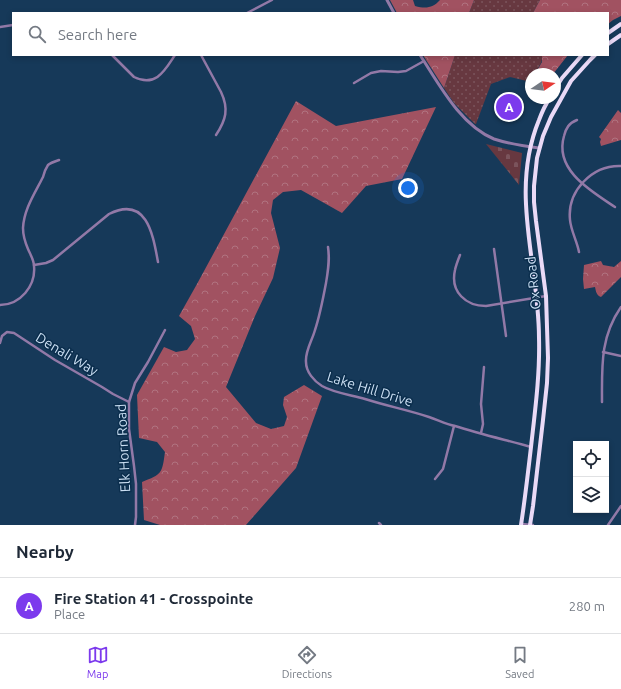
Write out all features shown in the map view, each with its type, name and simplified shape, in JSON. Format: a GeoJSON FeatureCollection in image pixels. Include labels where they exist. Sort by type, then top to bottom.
{"type":"FeatureCollection","features":[{"type":"Feature","properties":{"kind":"highway"},"geometry":{"type":"LineString","coordinates":[[609,32],[621,24]]}},
{"type":"Feature","properties":{"kind":"highway"},"geometry":{"type":"LineString","coordinates":[[609,43],[621,35]]}},
{"type":"Feature","properties":{"kind":"highway"},"geometry":{"type":"LineString","coordinates":[[561,80],[581,56]]}},
{"type":"Feature","properties":{"kind":"highway","name":"Ox Road"},"geometry":{"type":"LineString","coordinates":[[531,525],[547,383],[548,336],[546,296],[534,202],[535,173],[539,148],[551,117],[571,81],[594,56]]}},
{"type":"Feature","properties":{"kind":"highway","name":"Ox Road"},"geometry":{"type":"LineString","coordinates":[[521,524],[534,421],[540,337],[537,298],[528,238],[525,203],[526,174],[530,147],[535,129],[546,104]]}},
{"type":"Feature","properties":{"kind":"street"},"geometry":{"type":"LineString","coordinates":[[249,12],[272,0]]}},
{"type":"Feature","properties":{"kind":"street"},"geometry":{"type":"LineString","coordinates":[[387,0],[393,12]]}},
{"type":"Feature","properties":{"kind":"street"},"geometry":{"type":"LineString","coordinates":[[0,27],[12,25]]}},
{"type":"Feature","properties":{"kind":"street"},"geometry":{"type":"LineString","coordinates":[[113,56],[134,77],[147,81],[162,74],[174,56]]}},
{"type":"Feature","properties":{"kind":"street"},"geometry":{"type":"LineString","coordinates":[[202,56],[221,92],[226,106],[225,118],[216,135]]}},
{"type":"Feature","properties":{"kind":"street"},"geometry":{"type":"LineString","coordinates":[[421,56],[452,103],[476,128],[493,138],[509,143],[539,148]]}},
{"type":"Feature","properties":{"kind":"street"},"geometry":{"type":"LineString","coordinates":[[354,83],[371,74],[382,71],[406,71],[424,61]]}},
{"type":"Feature","properties":{"kind":"street"},"geometry":{"type":"LineString","coordinates":[[577,120],[568,126],[563,140],[562,150],[564,160],[568,169],[574,176],[596,195],[615,207]]}},
{"type":"Feature","properties":{"kind":"street"},"geometry":{"type":"LineString","coordinates":[[0,305],[12,303],[23,296],[31,285],[34,265],[24,238],[25,216],[28,206],[48,165],[59,160]]}},
{"type":"Feature","properties":{"kind":"street"},"geometry":{"type":"LineString","coordinates":[[579,252],[571,227],[570,213],[577,189],[590,176],[599,170],[621,166]]}},
{"type":"Feature","properties":{"kind":"street"},"geometry":{"type":"LineString","coordinates":[[34,265],[53,260],[109,214],[124,209],[130,209],[137,212],[147,221],[158,262]]}},
{"type":"Feature","properties":{"kind":"street","name":"Lake Hill Drive"},"geometry":{"type":"LineString","coordinates":[[328,248],[329,262],[323,302],[306,358],[306,368],[316,382],[327,389],[531,447]]}},
{"type":"Feature","properties":{"kind":"street"},"geometry":{"type":"LineString","coordinates":[[494,249],[506,336]]}},
{"type":"Feature","properties":{"kind":"street"},"geometry":{"type":"LineString","coordinates":[[460,255],[454,272],[454,278],[456,287],[461,296],[470,303],[486,306],[546,296]]}},
{"type":"Feature","properties":{"kind":"street"},"geometry":{"type":"LineString","coordinates":[[602,402],[603,352],[610,327],[621,307]]}},
{"type":"Feature","properties":{"kind":"street","name":"Elk Horn Road"},"geometry":{"type":"LineString","coordinates":[[135,525],[135,479],[129,429],[129,402],[135,383],[165,330]]}},
{"type":"Feature","properties":{"kind":"street","name":"Denali Way"},"geometry":{"type":"LineString","coordinates":[[0,344],[2,336],[7,332],[14,333],[55,360],[129,402]]}},
{"type":"Feature","properties":{"kind":"street"},"geometry":{"type":"LineString","coordinates":[[603,352],[621,356]]}},
{"type":"Feature","properties":{"kind":"street"},"geometry":{"type":"LineString","coordinates":[[481,433],[483,424],[481,404],[484,367]]}},
{"type":"Feature","properties":{"kind":"street"},"geometry":{"type":"LineString","coordinates":[[435,479],[442,469],[454,426]]}},
{"type":"Feature","properties":{"kind":"street"},"geometry":{"type":"LineString","coordinates":[[608,525],[621,506]]}},
{"type":"Feature","properties":{"kind":"street"},"geometry":{"type":"LineString","coordinates":[[521,524],[531,525]]}},
{"type":"Feature","properties":{"kind":"green space"},"geometry":{"type":"Polygon","coordinates":[[[390,0],[413,0],[415,6],[426,8],[435,5],[440,0],[474,0],[469,12],[396,12],[390,0]]]}},
{"type":"Feature","properties":{"kind":"green space"},"geometry":{"type":"Polygon","coordinates":[[[474,0],[540,0],[534,12],[469,12],[474,0]]]}},
{"type":"Feature","properties":{"kind":"green space"},"geometry":{"type":"Polygon","coordinates":[[[540,0],[621,0],[621,16],[609,23],[609,12],[534,12],[540,0]]]}},
{"type":"Feature","properties":{"kind":"green space"},"geometry":{"type":"Polygon","coordinates":[[[424,56],[455,56],[444,88],[424,56]]]}},
{"type":"Feature","properties":{"kind":"green space"},"geometry":{"type":"Polygon","coordinates":[[[455,56],[542,56],[538,68],[525,68],[525,81],[510,77],[491,84],[476,124],[454,103],[444,88],[455,56]]]}},
{"type":"Feature","properties":{"kind":"green space"},"geometry":{"type":"Polygon","coordinates":[[[542,56],[567,56],[558,68],[538,68],[542,62],[542,56]]]}},
{"type":"Feature","properties":{"kind":"green space"},"geometry":{"type":"Polygon","coordinates":[[[296,101],[336,126],[436,107],[402,179],[366,186],[342,213],[301,190],[283,192],[273,200],[271,213],[280,248],[273,278],[255,316],[226,387],[256,423],[271,429],[284,426],[287,417],[283,405],[284,397],[304,385],[322,396],[296,468],[246,525],[160,525],[144,520],[142,482],[154,477],[160,472],[163,465],[165,452],[157,442],[139,438],[137,395],[164,347],[176,352],[187,350],[195,339],[191,326],[179,316],[296,101]]]}},
{"type":"Feature","properties":{"kind":"green space"},"geometry":{"type":"Polygon","coordinates":[[[618,110],[621,113],[621,140],[601,146],[601,139],[599,137],[618,110]]]}},
{"type":"Feature","properties":{"kind":"green space"},"geometry":{"type":"Polygon","coordinates":[[[486,144],[522,153],[519,185],[486,144]]]}},
{"type":"Feature","properties":{"kind":"green space"},"geometry":{"type":"Polygon","coordinates":[[[601,261],[603,265],[614,267],[621,261],[621,277],[601,297],[597,294],[595,287],[584,289],[583,279],[584,265],[601,261]]]}},
{"type":"Feature","properties":{"kind":"place","name":"Fire Station 41 - Crosspointe"},"geometry":{"type":"Point","coordinates":[509,107]}}]}
